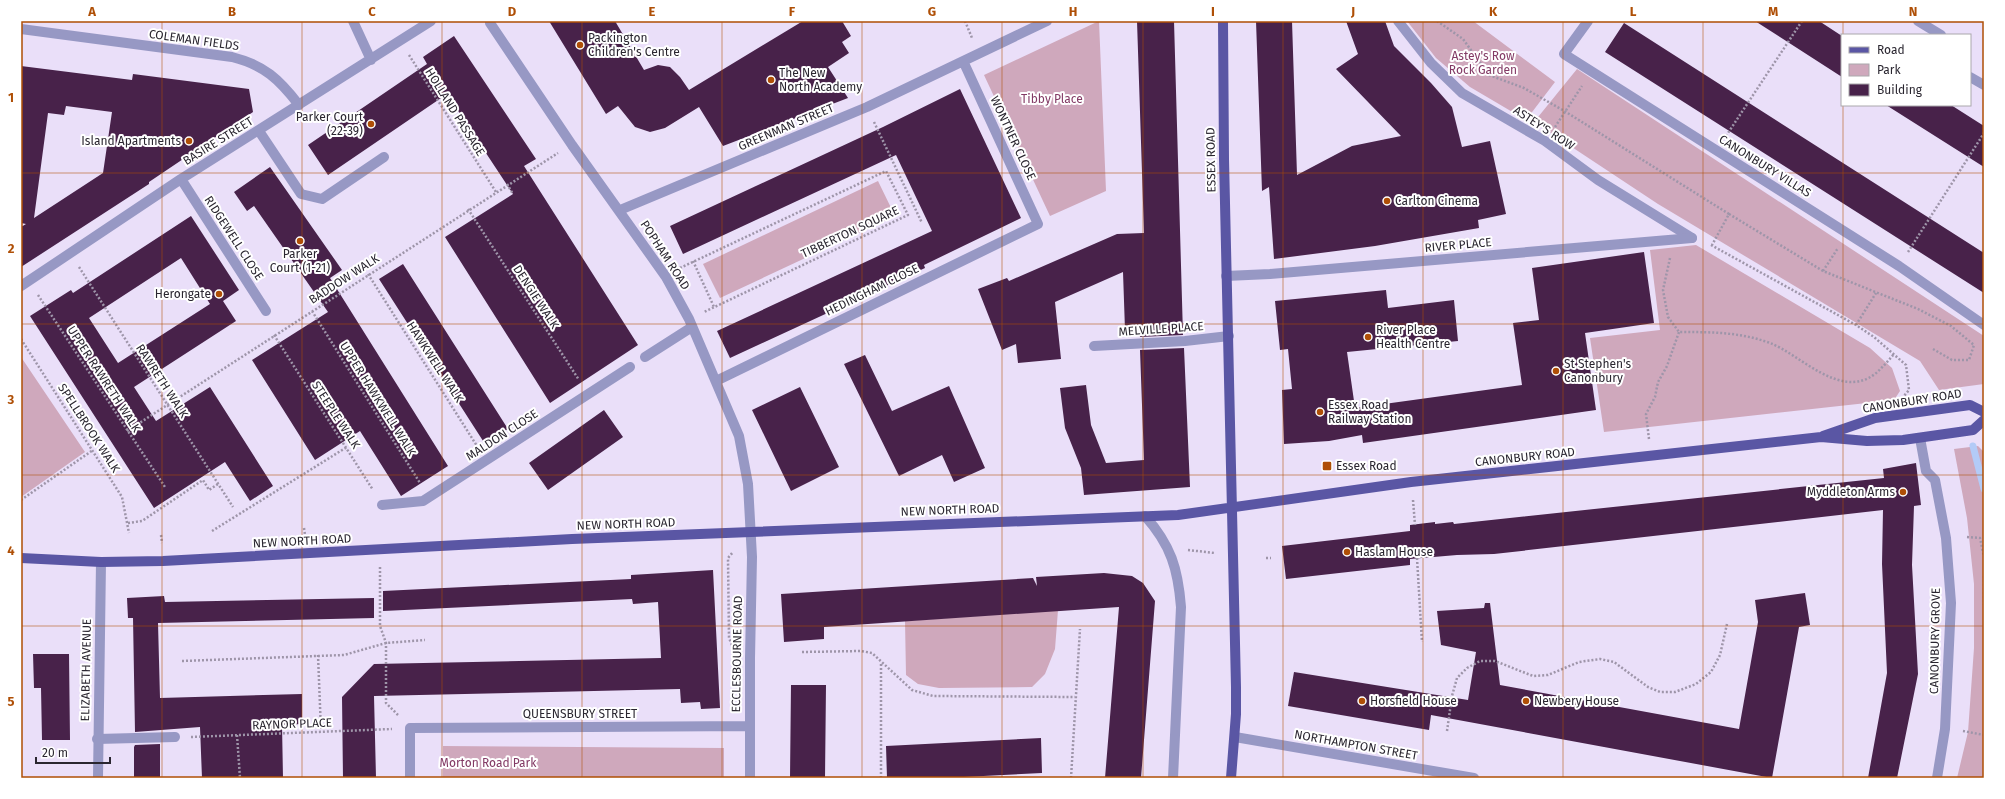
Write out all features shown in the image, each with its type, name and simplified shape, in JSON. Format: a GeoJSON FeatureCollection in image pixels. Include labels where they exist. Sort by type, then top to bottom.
{"type":"FeatureCollection","features":[{"type":"Feature","properties":{"kind":"main road","name":"ESSEX ROAD"},"geometry":{"type":"LineString","coordinates":[[1222,21],[1226,276],[1229,336],[1236,687],[1235,737],[1231,778]]}},
{"type":"Feature","properties":{"kind":"main road","name":"CANONBURY ROAD"},"geometry":{"type":"LineString","coordinates":[[1821,437],[1875,418],[1970,405],[1984,412]]}},
{"type":"Feature","properties":{"kind":"main road","name":"CANONBURY ROAD"},"geometry":{"type":"LineString","coordinates":[[1232,508],[1411,482],[1821,437],[1867,441],[1920,438],[1973,430],[1984,420]]}},
{"type":"Feature","properties":{"kind":"main road","name":"NEW NORTH ROAD"},"geometry":{"type":"LineString","coordinates":[[21,558],[101,562],[281,556],[444,546],[751,531],[1145,516],[1197,513],[1232,508]]}},
{"type":"Feature","properties":{"kind":"street"},"geometry":{"type":"LineString","coordinates":[[353,21],[371,60]]}},
{"type":"Feature","properties":{"kind":"street","name":"BASIRE STREET"},"geometry":{"type":"LineString","coordinates":[[25,284],[181,179],[431,21]]}},
{"type":"Feature","properties":{"kind":"street","name":"GREENMAN STREET"},"geometry":{"type":"LineString","coordinates":[[620,210],[867,107],[964,62],[1047,21]]}},
{"type":"Feature","properties":{"kind":"street","name":"ASTEY'S ROW"},"geometry":{"type":"LineString","coordinates":[[1398,21],[1432,63],[1462,93],[1545,141],[1598,180],[1692,238]]}},
{"type":"Feature","properties":{"kind":"street","name":"CANONBURY VILLAS"},"geometry":{"type":"LineString","coordinates":[[1588,21],[1564,54],[1899,266],[1984,325]]}},
{"type":"Feature","properties":{"kind":"street"},"geometry":{"type":"LineString","coordinates":[[1918,21],[1939,34]]}},
{"type":"Feature","properties":{"kind":"street","name":"POPHAM ROAD"},"geometry":{"type":"LineString","coordinates":[[490,23],[572,145],[620,210],[666,277],[692,327],[739,436],[744,457],[751,531]]}},
{"type":"Feature","properties":{"kind":"street","name":"COLEMAN FIELDS"},"geometry":{"type":"LineString","coordinates":[[21,29],[232,57],[249,62],[266,70],[299,105]]}},
{"type":"Feature","properties":{"kind":"street","name":"WONTNER CLOSE"},"geometry":{"type":"LineString","coordinates":[[964,62],[1038,224]]}},
{"type":"Feature","properties":{"kind":"street"},"geometry":{"type":"LineString","coordinates":[[1971,77],[1984,85]]}},
{"type":"Feature","properties":{"kind":"street"},"geometry":{"type":"LineString","coordinates":[[259,131],[301,194],[322,199],[384,157]]}},
{"type":"Feature","properties":{"kind":"street","name":"RIDGEWELL CLOSE"},"geometry":{"type":"LineString","coordinates":[[181,179],[266,311]]}},
{"type":"Feature","properties":{"kind":"street","name":"HEDINGHAM CLOSE"},"geometry":{"type":"LineString","coordinates":[[716,380],[1038,224]]}},
{"type":"Feature","properties":{"kind":"street","name":"RIVER PLACE"},"geometry":{"type":"LineString","coordinates":[[1226,276],[1270,274],[1692,238]]}},
{"type":"Feature","properties":{"kind":"street"},"geometry":{"type":"LineString","coordinates":[[645,357],[692,327]]}},
{"type":"Feature","properties":{"kind":"street","name":"MELVILLE PLACE"},"geometry":{"type":"LineString","coordinates":[[1094,346],[1185,341],[1229,336]]}},
{"type":"Feature","properties":{"kind":"street","name":"MALDON CLOSE"},"geometry":{"type":"LineString","coordinates":[[382,505],[423,501],[630,367]]}},
{"type":"Feature","properties":{"kind":"street","name":"CANONBURY GROVE"},"geometry":{"type":"LineString","coordinates":[[1920,438],[1926,471],[1935,480],[1946,538],[1951,603],[1945,729],[1937,778]]}},
{"type":"Feature","properties":{"kind":"street"},"geometry":{"type":"LineString","coordinates":[[1145,516],[1160,533],[1173,558],[1179,580],[1181,607],[1174,778]]}},
{"type":"Feature","properties":{"kind":"street","name":"ECCLESBOURNE ROAD"},"geometry":{"type":"LineString","coordinates":[[750,778],[751,531]]}},
{"type":"Feature","properties":{"kind":"street","name":"ELIZABETH AVENUE"},"geometry":{"type":"LineString","coordinates":[[98,778],[97,739],[101,562]]}},
{"type":"Feature","properties":{"kind":"street","name":"QUEENSBURY STREET"},"geometry":{"type":"LineString","coordinates":[[410,728],[750,726]]}},
{"type":"Feature","properties":{"kind":"street"},"geometry":{"type":"LineString","coordinates":[[410,728],[410,778]]}},
{"type":"Feature","properties":{"kind":"street"},"geometry":{"type":"LineString","coordinates":[[97,739],[175,737]]}},
{"type":"Feature","properties":{"kind":"street","name":"NORTHAMPTON STREET"},"geometry":{"type":"LineString","coordinates":[[1235,737],[1474,778]]}},
{"type":"Feature","properties":{"kind":"path"},"geometry":{"type":"LineString","coordinates":[[965,21],[972,40]]}},
{"type":"Feature","properties":{"kind":"path"},"geometry":{"type":"LineString","coordinates":[[1437,21],[1463,39],[1489,75],[1524,88],[1566,112],[1823,271],[1918,309],[1951,326],[1974,345],[1969,360],[1952,360],[1933,349]]}},
{"type":"Feature","properties":{"kind":"path"},"geometry":{"type":"LineString","coordinates":[[1716,151],[1802,21]]}},
{"type":"Feature","properties":{"kind":"path","name":"HOLLAND PASSAGE"},"geometry":{"type":"LineString","coordinates":[[400,41],[496,192]]}},
{"type":"Feature","properties":{"kind":"path"},"geometry":{"type":"LineString","coordinates":[[1545,141],[1566,112],[1591,72]]}},
{"type":"Feature","properties":{"kind":"path"},"geometry":{"type":"LineString","coordinates":[[867,107],[922,223]]}},
{"type":"Feature","properties":{"kind":"path"},"geometry":{"type":"LineString","coordinates":[[1899,266],[1984,132]]}},
{"type":"Feature","properties":{"kind":"path","name":"BADDOW WALK"},"geometry":{"type":"LineString","coordinates":[[127,431],[507,184],[572,145]]}},
{"type":"Feature","properties":{"kind":"path","name":"TIBBERTON SQUARE"},"geometry":{"type":"LineString","coordinates":[[686,264],[886,171],[908,214],[708,310]]}},
{"type":"Feature","properties":{"kind":"path"},"geometry":{"type":"LineString","coordinates":[[507,184],[513,194]]}},
{"type":"Feature","properties":{"kind":"path","name":"DENGIE WALK"},"geometry":{"type":"LineString","coordinates":[[468,210],[588,394]]}},
{"type":"Feature","properties":{"kind":"path"},"geometry":{"type":"LineString","coordinates":[[1729,214],[1712,245],[1856,325],[1874,337],[1906,365],[1909,390],[1900,402]]}},
{"type":"Feature","properties":{"kind":"path"},"geometry":{"type":"LineString","coordinates":[[1823,271],[1847,233]]}},
{"type":"Feature","properties":{"kind":"path"},"geometry":{"type":"LineString","coordinates":[[1671,240],[1671,255],[1662,290],[1668,317],[1679,332]]}},
{"type":"Feature","properties":{"kind":"path"},"geometry":{"type":"LineString","coordinates":[[693,261],[714,307]]}},
{"type":"Feature","properties":{"kind":"path","name":"RAWRETH WALK"},"geometry":{"type":"LineString","coordinates":[[77,264],[233,507]]}},
{"type":"Feature","properties":{"kind":"path","name":"HAWKWELL WALK"},"geometry":{"type":"LineString","coordinates":[[368,274],[487,460]]}},
{"type":"Feature","properties":{"kind":"path","name":"UPPER RAWRETH WALK"},"geometry":{"type":"LineString","coordinates":[[25,284],[165,487]]}},
{"type":"Feature","properties":{"kind":"path"},"geometry":{"type":"LineString","coordinates":[[1856,325],[1876,293]]}},
{"type":"Feature","properties":{"kind":"path","name":"UPPER HAWKWELL WALK"},"geometry":{"type":"LineString","coordinates":[[312,311],[429,497]]}},
{"type":"Feature","properties":{"kind":"path"},"geometry":{"type":"LineString","coordinates":[[1679,332],[1722,332],[1748,336],[1771,344],[1792,354],[1814,370],[1841,380],[1859,382],[1874,374],[1894,354]]}},
{"type":"Feature","properties":{"kind":"path"},"geometry":{"type":"LineString","coordinates":[[1650,456],[1646,414],[1655,398],[1658,382],[1667,366],[1679,332]]}},
{"type":"Feature","properties":{"kind":"path","name":"STEEPLE WALK"},"geometry":{"type":"LineString","coordinates":[[274,335],[347,447],[382,505]]}},
{"type":"Feature","properties":{"kind":"path","name":"SPELLBROOK WALK"},"geometry":{"type":"LineString","coordinates":[[21,339],[122,497],[129,533]]}},
{"type":"Feature","properties":{"kind":"path"},"geometry":{"type":"LineString","coordinates":[[212,531],[347,447]]}},
{"type":"Feature","properties":{"kind":"path"},"geometry":{"type":"LineString","coordinates":[[21,500],[93,450]]}},
{"type":"Feature","properties":{"kind":"path"},"geometry":{"type":"LineString","coordinates":[[128,523],[142,521],[203,480],[210,490],[218,484]]}},
{"type":"Feature","properties":{"kind":"path"},"geometry":{"type":"LineString","coordinates":[[1411,482],[1415,525]]}},
{"type":"Feature","properties":{"kind":"path"},"geometry":{"type":"LineString","coordinates":[[161,535],[162,542]]}},
{"type":"Feature","properties":{"kind":"path"},"geometry":{"type":"LineString","coordinates":[[1967,537],[1980,538],[1984,557]]}},
{"type":"Feature","properties":{"kind":"path"},"geometry":{"type":"LineString","coordinates":[[1185,550],[1215,553]]}},
{"type":"Feature","properties":{"kind":"path"},"geometry":{"type":"LineString","coordinates":[[1266,558],[1271,558]]}},
{"type":"Feature","properties":{"kind":"path"},"geometry":{"type":"LineString","coordinates":[[1417,558],[1422,642]]}},
{"type":"Feature","properties":{"kind":"path"},"geometry":{"type":"LineString","coordinates":[[1984,576],[1984,605]]}},
{"type":"Feature","properties":{"kind":"path"},"geometry":{"type":"LineString","coordinates":[[380,582],[380,626],[386,643],[386,703],[410,728]]}},
{"type":"Feature","properties":{"kind":"path"},"geometry":{"type":"LineString","coordinates":[[1447,731],[1452,696],[1457,678],[1467,668],[1480,661],[1495,661],[1534,676],[1541,676],[1548,675],[1579,662],[1600,659],[1614,662],[1648,687],[1660,692],[1675,692],[1696,684],[1711,672],[1720,655],[1727,624]]}},
{"type":"Feature","properties":{"kind":"path"},"geometry":{"type":"LineString","coordinates":[[1071,778],[1080,629]]}},
{"type":"Feature","properties":{"kind":"path"},"geometry":{"type":"LineString","coordinates":[[182,661],[344,654],[386,643],[425,640]]}},
{"type":"Feature","properties":{"kind":"path"},"geometry":{"type":"LineString","coordinates":[[802,652],[861,651],[872,653],[912,690],[934,696],[1075,697]]}},
{"type":"Feature","properties":{"kind":"path"},"geometry":{"type":"LineString","coordinates":[[318,655],[321,732]]}},
{"type":"Feature","properties":{"kind":"path"},"geometry":{"type":"LineString","coordinates":[[881,661],[881,778]]}},
{"type":"Feature","properties":{"kind":"path","name":"RAYNOR PLACE"},"geometry":{"type":"LineString","coordinates":[[175,737],[410,728]]}},
{"type":"Feature","properties":{"kind":"path"},"geometry":{"type":"LineString","coordinates":[[1956,730],[1984,735]]}},
{"type":"Feature","properties":{"kind":"path"},"geometry":{"type":"LineString","coordinates":[[237,735],[240,778]]}},
{"type":"Feature","properties":{"kind":"green space","name":"Tibby Place"},"geometry":{"type":"Polygon","coordinates":[[[1099,21],[1106,191],[1050,216],[984,75],[1099,21]]]}},
{"type":"Feature","properties":{"kind":"green space","name":"Astey's Row Rock Garden"},"geometry":{"type":"Polygon","coordinates":[[[1407,21],[1473,21],[1555,82],[1526,120],[1470,87],[1436,58],[1407,21]]]}},
{"type":"Feature","properties":{"kind":"green space"},"geometry":{"type":"Polygon","coordinates":[[[1577,69],[1984,336],[1984,384],[1939,390],[1920,361],[1658,204],[1534,122],[1577,69]]]}},
{"type":"Feature","properties":{"kind":"green space"},"geometry":{"type":"Polygon","coordinates":[[[878,181],[895,216],[720,298],[703,264],[878,181]]]}},
{"type":"Feature","properties":{"kind":"green space"},"geometry":{"type":"Polygon","coordinates":[[[1696,245],[1870,348],[1892,368],[1900,391],[1894,400],[1604,432],[1590,338],[1660,330],[1650,250],[1696,245]]]}},
{"type":"Feature","properties":{"kind":"green space"},"geometry":{"type":"Polygon","coordinates":[[[21,357],[85,452],[21,497],[21,357]]]}},
{"type":"Feature","properties":{"kind":"green space"},"geometry":{"type":"Polygon","coordinates":[[[1978,446],[1984,452],[1984,778],[1957,778],[1968,732],[1974,648],[1974,584],[1967,518],[1954,449],[1978,446]]]}},
{"type":"Feature","properties":{"kind":"green space"},"geometry":{"type":"Polygon","coordinates":[[[1058,610],[1055,649],[1045,674],[1032,687],[939,688],[918,684],[906,675],[905,621],[1058,610]]]}},
{"type":"Feature","properties":{"kind":"green space","name":"Morton Road Park"},"geometry":{"type":"Polygon","coordinates":[[[443,746],[724,748],[724,778],[443,778],[443,746]]]}},
{"type":"Feature","properties":{"kind":"building","name":"The New North Academy"},"geometry":{"type":"Polygon","coordinates":[[[549,21],[615,21],[644,70],[658,65],[670,67],[680,77],[689,90],[803,21],[842,21],[851,36],[842,42],[849,53],[828,67],[848,98],[723,146],[699,107],[665,128],[650,132],[635,127],[618,106],[606,114],[549,21]]]}},
{"type":"Feature","properties":{"kind":"building"},"geometry":{"type":"Polygon","coordinates":[[[1137,21],[1174,21],[1183,335],[1140,337],[1139,330],[1125,330],[1123,272],[1055,302],[1061,359],[1018,363],[1016,344],[1002,350],[978,289],[1007,278],[1009,281],[1117,234],[1144,233],[1137,21]]]}},
{"type":"Feature","properties":{"kind":"building","name":"Carlton Cinema"},"geometry":{"type":"Polygon","coordinates":[[[1256,21],[1292,21],[1297,175],[1352,146],[1401,136],[1336,69],[1358,54],[1346,21],[1385,21],[1394,46],[1431,83],[1452,107],[1462,147],[1490,141],[1506,214],[1478,220],[1479,228],[1375,246],[1274,259],[1269,187],[1262,191],[1256,21]]]}},
{"type":"Feature","properties":{"kind":"building"},"geometry":{"type":"Polygon","coordinates":[[[1755,21],[1819,21],[1841,35],[1841,76],[1755,21]]]}},
{"type":"Feature","properties":{"kind":"building"},"geometry":{"type":"Polygon","coordinates":[[[1624,23],[1984,253],[1984,293],[1605,52],[1624,23]]]}},
{"type":"Feature","properties":{"kind":"building"},"geometry":{"type":"Polygon","coordinates":[[[454,36],[536,159],[524,166],[638,345],[550,403],[445,237],[513,194],[447,94],[328,175],[308,145],[427,64],[423,57],[454,36]]]}},
{"type":"Feature","properties":{"kind":"building","name":"Island Apartments"},"geometry":{"type":"Polygon","coordinates":[[[21,66],[132,80],[133,74],[249,89],[253,112],[149,182],[149,184],[21,267],[21,227],[26,224],[21,223],[21,66]],[[66,106],[64,115],[48,113],[34,218],[103,173],[112,112],[66,106]]]}},
{"type":"Feature","properties":{"kind":"building"},"geometry":{"type":"Polygon","coordinates":[[[960,89],[1021,218],[924,265],[925,268],[730,358],[717,331],[932,231],[896,155],[683,254],[670,226],[883,127],[960,89]]]}},
{"type":"Feature","properties":{"kind":"building"},"geometry":{"type":"Polygon","coordinates":[[[1888,106],[1953,106],[1984,126],[1984,167],[1888,106]]]}},
{"type":"Feature","properties":{"kind":"building"},"geometry":{"type":"Polygon","coordinates":[[[270,167],[342,270],[330,278],[448,466],[401,496],[360,431],[315,460],[252,360],[328,312],[254,206],[247,211],[234,192],[270,167]]]}},
{"type":"Feature","properties":{"kind":"building"},"geometry":{"type":"Polygon","coordinates":[[[191,216],[239,290],[223,301],[236,321],[134,387],[156,421],[210,387],[273,486],[250,501],[225,462],[154,508],[30,316],[71,290],[73,293],[191,216]],[[181,258],[89,318],[118,363],[210,304],[181,258]]]}},
{"type":"Feature","properties":{"kind":"building"},"geometry":{"type":"Polygon","coordinates":[[[1644,252],[1654,323],[1585,333],[1596,410],[1363,443],[1362,435],[1329,441],[1284,444],[1282,390],[1292,389],[1288,349],[1280,350],[1275,301],[1386,290],[1388,308],[1454,300],[1458,341],[1347,352],[1355,408],[1522,385],[1513,323],[1539,320],[1532,268],[1644,252]]]}},
{"type":"Feature","properties":{"kind":"building"},"geometry":{"type":"Polygon","coordinates":[[[403,264],[508,429],[485,444],[379,279],[403,264]]]}},
{"type":"Feature","properties":{"kind":"building"},"geometry":{"type":"Polygon","coordinates":[[[1184,348],[1190,487],[1084,495],[1081,468],[1065,428],[1060,388],[1086,385],[1091,425],[1106,463],[1144,460],[1140,350],[1184,348]]]}},
{"type":"Feature","properties":{"kind":"building"},"geometry":{"type":"Polygon","coordinates":[[[865,355],[892,411],[949,386],[985,468],[954,482],[942,455],[899,476],[844,364],[865,355]]]}},
{"type":"Feature","properties":{"kind":"building"},"geometry":{"type":"Polygon","coordinates":[[[800,387],[839,467],[791,491],[752,410],[800,387]]]}},
{"type":"Feature","properties":{"kind":"building"},"geometry":{"type":"Polygon","coordinates":[[[604,410],[623,437],[548,490],[529,463],[604,410]]]}},
{"type":"Feature","properties":{"kind":"building"},"geometry":{"type":"Polygon","coordinates":[[[1916,463],[1921,505],[1914,506],[1912,565],[1918,674],[1897,778],[1868,778],[1887,673],[1882,564],[1883,510],[1494,554],[1457,555],[1410,559],[1410,565],[1286,579],[1282,546],[1410,531],[1410,525],[1435,522],[1435,524],[1453,522],[1454,524],[1884,478],[1883,469],[1916,463]]]}},
{"type":"Feature","properties":{"kind":"building"},"geometry":{"type":"Polygon","coordinates":[[[713,570],[720,708],[701,709],[700,702],[681,703],[680,689],[374,696],[376,778],[343,778],[342,697],[374,664],[661,658],[658,602],[633,604],[632,599],[383,611],[383,591],[631,579],[631,575],[713,570]]]}},
{"type":"Feature","properties":{"kind":"building"},"geometry":{"type":"Polygon","coordinates":[[[1104,573],[1132,576],[1143,583],[1155,601],[1141,778],[1105,778],[1119,607],[824,627],[824,639],[784,642],[781,594],[1033,578],[1037,586],[1036,577],[1104,573]]]}},
{"type":"Feature","properties":{"kind":"building","name":"Newbery House"},"geometry":{"type":"Polygon","coordinates":[[[1805,593],[1810,625],[1799,627],[1772,778],[1431,715],[1429,730],[1288,706],[1294,672],[1468,700],[1476,652],[1441,645],[1437,611],[1484,608],[1485,603],[1490,603],[1500,685],[1739,729],[1758,622],[1755,600],[1805,593]]]}},
{"type":"Feature","properties":{"kind":"building"},"geometry":{"type":"Polygon","coordinates":[[[164,596],[165,602],[374,598],[374,618],[158,623],[160,698],[302,694],[302,724],[282,725],[283,778],[202,778],[200,727],[135,732],[133,618],[128,618],[127,598],[164,596]]]}},
{"type":"Feature","properties":{"kind":"building"},"geometry":{"type":"Polygon","coordinates":[[[33,654],[69,654],[70,740],[42,740],[41,688],[34,688],[33,654]]]}},
{"type":"Feature","properties":{"kind":"building"},"geometry":{"type":"Polygon","coordinates":[[[791,685],[826,685],[825,778],[790,778],[791,685]]]}},
{"type":"Feature","properties":{"kind":"building"},"geometry":{"type":"Polygon","coordinates":[[[1041,738],[1042,773],[944,778],[887,778],[886,746],[1041,738]]]}},
{"type":"Feature","properties":{"kind":"building"},"geometry":{"type":"Polygon","coordinates":[[[160,744],[160,778],[134,778],[135,745],[160,744]]]}},
{"type":"Feature","properties":{"kind":"waterway"},"geometry":{"type":"LineString","coordinates":[[1973,446],[1984,489]]}},
{"type":"Feature","properties":{"kind":"place","name":"Packington Children's Centre"},"geometry":{"type":"Point","coordinates":[580,45]}},
{"type":"Feature","properties":{"kind":"place","name":"The New North Academy"},"geometry":{"type":"Point","coordinates":[771,80]}},
{"type":"Feature","properties":{"kind":"place","name":"Parker Court (22-39)"},"geometry":{"type":"Point","coordinates":[371,124]}},
{"type":"Feature","properties":{"kind":"place","name":"Island Apartments"},"geometry":{"type":"Point","coordinates":[189,141]}},
{"type":"Feature","properties":{"kind":"place","name":"Carlton Cinema"},"geometry":{"type":"Point","coordinates":[1387,201]}},
{"type":"Feature","properties":{"kind":"place","name":"Parker Court (1-21)"},"geometry":{"type":"Point","coordinates":[300,241]}},
{"type":"Feature","properties":{"kind":"place","name":"Herongate"},"geometry":{"type":"Point","coordinates":[219,294]}},
{"type":"Feature","properties":{"kind":"place","name":"River Place Health Centre"},"geometry":{"type":"Point","coordinates":[1368,337]}},
{"type":"Feature","properties":{"kind":"place","name":"St Stephen's Canonbury"},"geometry":{"type":"Point","coordinates":[1556,371]}},
{"type":"Feature","properties":{"kind":"place","name":"Essex Road Railway Station"},"geometry":{"type":"Point","coordinates":[1320,412]}},
{"type":"Feature","properties":{"kind":"place","name":"Essex Road"},"geometry":{"type":"Point","coordinates":[1327,466]}},
{"type":"Feature","properties":{"kind":"place","name":"Myddleton Arms"},"geometry":{"type":"Point","coordinates":[1903,492]}},
{"type":"Feature","properties":{"kind":"place","name":"Haslam House"},"geometry":{"type":"Point","coordinates":[1347,552]}},
{"type":"Feature","properties":{"kind":"place","name":"Horsfield House"},"geometry":{"type":"Point","coordinates":[1362,701]}},
{"type":"Feature","properties":{"kind":"place","name":"Newbery House"},"geometry":{"type":"Point","coordinates":[1526,701]}}]}
